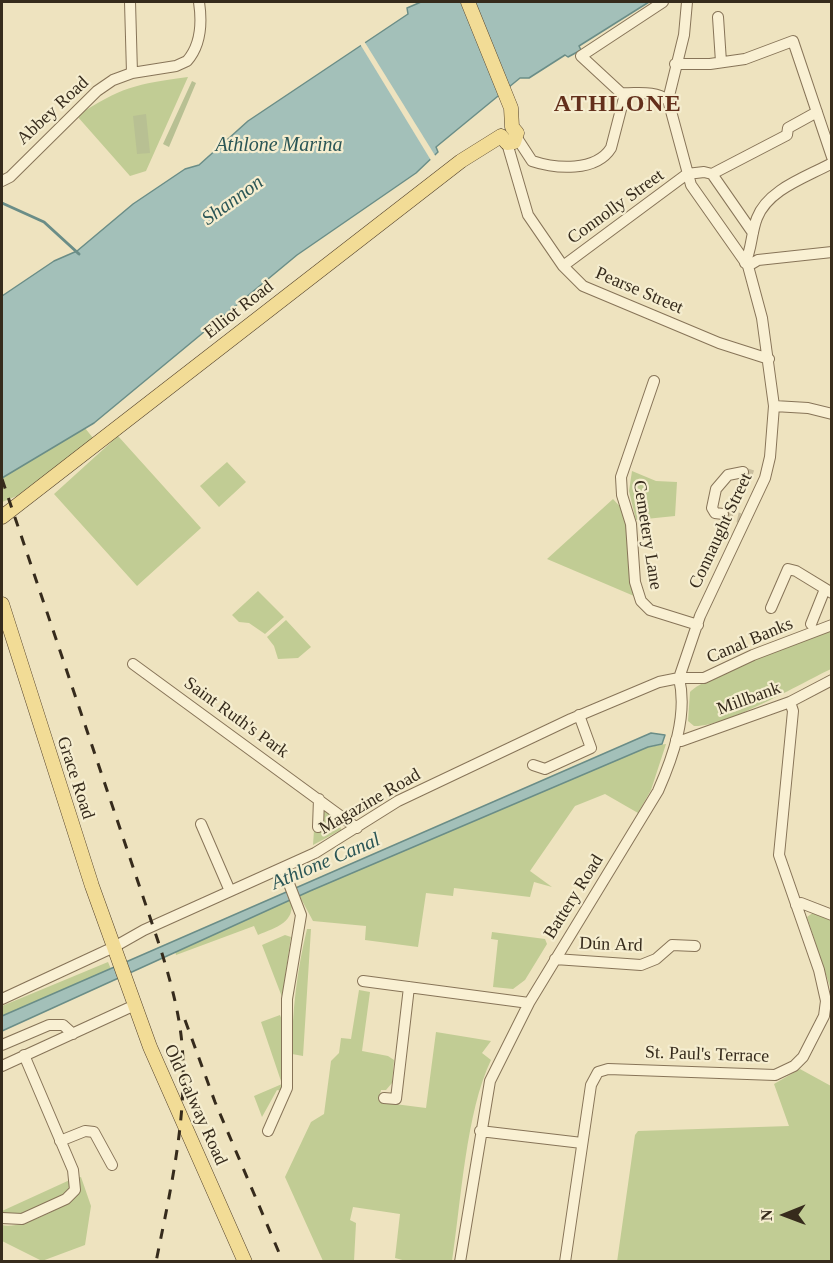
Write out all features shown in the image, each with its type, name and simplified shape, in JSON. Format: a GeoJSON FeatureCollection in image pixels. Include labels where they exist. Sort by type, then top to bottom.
{"type":"FeatureCollection","features":[{"type":"Feature","properties":{"kind":"main road"},"geometry":{"type":"LineString","coordinates":[[468,2],[512,108],[509,136]]}},
{"type":"Feature","properties":{"kind":"main road","name":"Elliot Road"},"geometry":{"type":"LineString","coordinates":[[2,517],[461,161],[509,136]]}},
{"type":"Feature","properties":{"kind":"main road","name":"Grace Road"},"geometry":{"type":"LineString","coordinates":[[2,604],[118,961]]}},
{"type":"Feature","properties":{"kind":"main road","name":"Old Galway Road"},"geometry":{"type":"LineString","coordinates":[[118,961],[169,1096],[245,1262]]}},
{"type":"Feature","properties":{"kind":"street"},"geometry":{"type":"LineString","coordinates":[[130,2],[132,73]]}},
{"type":"Feature","properties":{"kind":"street","name":"Abbey Road"},"geometry":{"type":"LineString","coordinates":[[199,2],[201,13]]}},
{"type":"Feature","properties":{"kind":"street","name":"Abbey Road"},"geometry":{"type":"LineString","coordinates":[[2,181],[10,177],[98,91],[113,80],[132,73],[176,66],[187,61],[197,46],[201,13],[205,2]]}},
{"type":"Feature","properties":{"kind":"street"},"geometry":{"type":"LineString","coordinates":[[663,2],[581,56],[595,72],[625,94],[638,92],[661,95],[668,100]]}},
{"type":"Feature","properties":{"kind":"street"},"geometry":{"type":"LineString","coordinates":[[687,2],[686,27],[675,64],[668,100],[691,185],[747,265]]}},
{"type":"Feature","properties":{"kind":"street"},"geometry":{"type":"LineString","coordinates":[[718,18],[720,62]]}},
{"type":"Feature","properties":{"kind":"street"},"geometry":{"type":"LineString","coordinates":[[675,64],[745,59],[793,41],[831,156]]}},
{"type":"Feature","properties":{"kind":"street"},"geometry":{"type":"LineString","coordinates":[[509,136],[532,161],[555,166],[583,167],[608,153],[611,148],[625,94]]}},
{"type":"Feature","properties":{"kind":"street"},"geometry":{"type":"LineString","coordinates":[[712,174],[787,135],[788,129],[797,122],[818,112]]}},
{"type":"Feature","properties":{"kind":"street","name":"Pearse Street"},"geometry":{"type":"LineString","coordinates":[[509,136],[526,211],[564,266],[591,291],[753,356],[769,359]]}},
{"type":"Feature","properties":{"kind":"street"},"geometry":{"type":"LineString","coordinates":[[747,265],[759,214],[771,199],[831,163]]}},
{"type":"Feature","properties":{"kind":"street"},"geometry":{"type":"LineString","coordinates":[[687,174],[704,172],[712,174],[753,233]]}},
{"type":"Feature","properties":{"kind":"street","name":"Connolly Street"},"geometry":{"type":"LineString","coordinates":[[564,266],[687,174]]}},
{"type":"Feature","properties":{"kind":"street"},"geometry":{"type":"LineString","coordinates":[[747,265],[758,260],[831,252]]}},
{"type":"Feature","properties":{"kind":"street","name":"Connaught Street"},"geometry":{"type":"LineString","coordinates":[[679,678],[698,625],[759,478],[770,457],[774,406],[769,359],[762,318],[747,265]]}},
{"type":"Feature","properties":{"kind":"street","name":"Cemetery Lane"},"geometry":{"type":"LineString","coordinates":[[654,381],[621,477],[622,495],[631,524],[634,582],[641,601],[650,610],[698,625]]}},
{"type":"Feature","properties":{"kind":"street"},"geometry":{"type":"LineString","coordinates":[[774,406],[808,408],[831,414]]}},
{"type":"Feature","properties":{"kind":"street"},"geometry":{"type":"LineString","coordinates":[[723,514],[715,513],[712,508],[716,489],[728,475],[743,472]]}},
{"type":"Feature","properties":{"kind":"street"},"geometry":{"type":"LineString","coordinates":[[771,608],[788,569],[796,571],[828,592]]}},
{"type":"Feature","properties":{"kind":"street","name":"Canal Banks"},"geometry":{"type":"LineString","coordinates":[[811,624],[828,592]]}},
{"type":"Feature","properties":{"kind":"street","name":"Canal Banks"},"geometry":{"type":"LineString","coordinates":[[679,678],[704,678],[753,655],[831,625]]}},
{"type":"Feature","properties":{"kind":"street","name":"Saint Ruth's Park"},"geometry":{"type":"LineString","coordinates":[[133,664],[357,828]]}},
{"type":"Feature","properties":{"kind":"street","name":"Magazine Road"},"geometry":{"type":"LineString","coordinates":[[2,999],[114,947],[144,930],[283,868],[357,828],[398,801],[579,715],[659,682],[679,678]]}},
{"type":"Feature","properties":{"kind":"street","name":"Battery Road"},"geometry":{"type":"LineString","coordinates":[[460,1262],[490,1081],[529,1003],[650,807],[670,763],[676,738],[683,693],[679,678]]}},
{"type":"Feature","properties":{"kind":"street","name":"Millbank"},"geometry":{"type":"LineString","coordinates":[[676,738],[681,741],[790,702],[831,680]]}},
{"type":"Feature","properties":{"kind":"street","name":"St. Paul's Terrace"},"geometry":{"type":"LineString","coordinates":[[582,1143],[591,1085],[600,1071],[637,1069],[775,1075],[800,1062],[824,1016],[824,987],[779,855],[793,711],[790,702]]}},
{"type":"Feature","properties":{"kind":"street"},"geometry":{"type":"LineString","coordinates":[[533,765],[545,769],[591,748],[579,715]]}},
{"type":"Feature","properties":{"kind":"street"},"geometry":{"type":"LineString","coordinates":[[318,827],[319,799]]}},
{"type":"Feature","properties":{"kind":"street"},"geometry":{"type":"LineString","coordinates":[[201,824],[230,891]]}},
{"type":"Feature","properties":{"kind":"street"},"geometry":{"type":"LineString","coordinates":[[268,1131],[286,1091],[288,986],[301,915],[298,901],[283,868]]}},
{"type":"Feature","properties":{"kind":"street"},"geometry":{"type":"LineString","coordinates":[[796,905],[801,903],[831,915]]}},
{"type":"Feature","properties":{"kind":"street","name":"Dún Ard"},"geometry":{"type":"LineString","coordinates":[[555,959],[641,965],[651,963],[672,945],[695,946]]}},
{"type":"Feature","properties":{"kind":"street"},"geometry":{"type":"LineString","coordinates":[[363,981],[529,1003]]}},
{"type":"Feature","properties":{"kind":"street"},"geometry":{"type":"LineString","coordinates":[[384,1098],[396,1099],[409,987]]}},
{"type":"Feature","properties":{"kind":"street"},"geometry":{"type":"LineString","coordinates":[[2,1066],[135,1005]]}},
{"type":"Feature","properties":{"kind":"street"},"geometry":{"type":"LineString","coordinates":[[824,1016],[831,1007]]}},
{"type":"Feature","properties":{"kind":"street"},"geometry":{"type":"LineString","coordinates":[[2,1045],[49,1025],[63,1025],[74,1034]]}},
{"type":"Feature","properties":{"kind":"street"},"geometry":{"type":"LineString","coordinates":[[2,1218],[22,1220],[66,1199],[74,1192],[74,1176],[68,1159],[24,1055]]}},
{"type":"Feature","properties":{"kind":"street"},"geometry":{"type":"LineString","coordinates":[[60,1141],[85,1131],[94,1132],[112,1165]]}},
{"type":"Feature","properties":{"kind":"street"},"geometry":{"type":"LineString","coordinates":[[480,1131],[582,1143],[565,1262]]}},
{"type":"Feature","properties":{"kind":"green space"},"geometry":{"type":"Polygon","coordinates":[[[188,77],[146,171],[130,176],[77,116],[130,88],[188,77]]]}},
{"type":"Feature","properties":{"kind":"green space"},"geometry":{"type":"Polygon","coordinates":[[[192,81],[196,83],[169,147],[163,144],[192,81]]]}},
{"type":"Feature","properties":{"kind":"green space"},"geometry":{"type":"Polygon","coordinates":[[[146,114],[150,153],[137,154],[133,116],[146,114]]]}},
{"type":"Feature","properties":{"kind":"green space"},"geometry":{"type":"Polygon","coordinates":[[[85,428],[93,438],[17,496],[2,502],[2,478],[85,428]]]}},
{"type":"Feature","properties":{"kind":"green space"},"geometry":{"type":"Polygon","coordinates":[[[118,436],[201,528],[137,586],[54,494],[118,436]]]}},
{"type":"Feature","properties":{"kind":"green space"},"geometry":{"type":"Polygon","coordinates":[[[227,462],[246,482],[219,507],[200,486],[227,462]]]}},
{"type":"Feature","properties":{"kind":"green space"},"geometry":{"type":"Polygon","coordinates":[[[632,471],[656,481],[677,482],[675,516],[636,520],[629,491],[632,471]]]}},
{"type":"Feature","properties":{"kind":"green space"},"geometry":{"type":"Polygon","coordinates":[[[613,499],[625,512],[634,596],[547,559],[613,499]]]}},
{"type":"Feature","properties":{"kind":"green space"},"geometry":{"type":"Polygon","coordinates":[[[258,591],[284,617],[265,634],[249,623],[239,622],[232,615],[258,591]]]}},
{"type":"Feature","properties":{"kind":"green space"},"geometry":{"type":"Polygon","coordinates":[[[286,620],[311,647],[298,658],[278,659],[274,646],[267,637],[286,620]]]}},
{"type":"Feature","properties":{"kind":"green space"},"geometry":{"type":"Polygon","coordinates":[[[831,631],[831,669],[763,704],[725,720],[694,726],[688,721],[690,692],[700,685],[758,657],[831,631]]]}},
{"type":"Feature","properties":{"kind":"green space"},"geometry":{"type":"Polygon","coordinates":[[[666,744],[651,790],[638,813],[605,794],[575,806],[530,871],[552,887],[534,882],[530,897],[454,888],[453,896],[426,893],[418,947],[365,940],[366,926],[313,921],[299,895],[648,747],[666,744]]]}},
{"type":"Feature","properties":{"kind":"green space"},"geometry":{"type":"Polygon","coordinates":[[[327,811],[340,822],[341,830],[313,845],[314,830],[322,812],[327,811]]]}},
{"type":"Feature","properties":{"kind":"green space"},"geometry":{"type":"Polygon","coordinates":[[[291,899],[292,907],[288,919],[278,926],[258,935],[254,926],[176,955],[175,951],[291,899]]]}},
{"type":"Feature","properties":{"kind":"green space"},"geometry":{"type":"Polygon","coordinates":[[[814,912],[831,921],[831,990],[807,917],[814,912]]]}},
{"type":"Feature","properties":{"kind":"green space"},"geometry":{"type":"Polygon","coordinates":[[[307,929],[311,929],[303,1056],[292,1054],[292,1038],[300,960],[307,929]]]}},
{"type":"Feature","properties":{"kind":"green space"},"geometry":{"type":"Polygon","coordinates":[[[492,932],[545,939],[547,944],[525,980],[513,989],[493,987],[498,940],[491,939],[492,932]]]}},
{"type":"Feature","properties":{"kind":"green space"},"geometry":{"type":"Polygon","coordinates":[[[285,935],[291,937],[282,997],[262,945],[285,935]]]}},
{"type":"Feature","properties":{"kind":"green space"},"geometry":{"type":"Polygon","coordinates":[[[108,962],[111,969],[2,1016],[2,1006],[108,962]]]}},
{"type":"Feature","properties":{"kind":"green space"},"geometry":{"type":"Polygon","coordinates":[[[359,990],[370,992],[362,1051],[388,1056],[394,1060],[392,1083],[386,1090],[381,1090],[379,1102],[426,1108],[436,1032],[491,1041],[482,1053],[491,1060],[470,1131],[452,1261],[406,1261],[395,1258],[400,1214],[353,1207],[350,1220],[356,1223],[354,1261],[323,1261],[285,1177],[311,1122],[324,1114],[331,1061],[339,1053],[341,1038],[351,1039],[359,990]]]}},
{"type":"Feature","properties":{"kind":"green space"},"geometry":{"type":"Polygon","coordinates":[[[280,1015],[282,1020],[282,1084],[261,1022],[280,1015]]]}},
{"type":"Feature","properties":{"kind":"green space"},"geometry":{"type":"Polygon","coordinates":[[[800,1069],[831,1086],[831,1261],[617,1262],[635,1135],[638,1131],[789,1126],[774,1084],[800,1069]]]}},
{"type":"Feature","properties":{"kind":"green space"},"geometry":{"type":"Polygon","coordinates":[[[282,1084],[282,1091],[277,1090],[262,1117],[254,1096],[282,1084]]]}},
{"type":"Feature","properties":{"kind":"green space"},"geometry":{"type":"Polygon","coordinates":[[[81,1177],[91,1206],[85,1245],[42,1261],[2,1241],[2,1225],[10,1226],[30,1221],[62,1206],[77,1196],[78,1178],[81,1177]]]}},
{"type":"Feature","properties":{"kind":"green space"},"geometry":{"type":"Polygon","coordinates":[[[72,1179],[69,1192],[37,1208],[2,1215],[2,1211],[72,1179]]]}},
{"type":"Feature","properties":{"kind":"water"},"geometry":{"type":"Polygon","coordinates":[[[421,2],[649,2],[579,46],[581,50],[568,57],[565,55],[529,78],[520,78],[436,147],[438,152],[416,173],[297,255],[94,423],[2,478],[2,296],[54,261],[77,251],[133,204],[185,169],[199,165],[248,121],[408,14],[407,8],[421,2]]]}},
{"type":"Feature","properties":{"kind":"water"},"geometry":{"type":"Polygon","coordinates":[[[651,733],[665,735],[662,744],[648,747],[310,891],[2,1031],[2,1016],[651,733]]]}},
{"type":"Feature","properties":{"kind":"pier"},"geometry":{"type":"Polygon","coordinates":[[[364,41],[436,157],[432,162],[360,44],[364,41]]]}},
{"type":"Feature","properties":{"kind":"waterway"},"geometry":{"type":"LineString","coordinates":[[2,203],[44,222],[79,254]]}},
{"type":"Feature","properties":{"kind":"tunnel"},"geometry":{"type":"LineString","coordinates":[[743,472],[755,476]]}},
{"type":"Feature","properties":{"kind":"tunnel"},"geometry":{"type":"LineString","coordinates":[[723,514],[740,518]]}},
{"type":"Feature","properties":{"kind":"railway"},"geometry":{"type":"LineString","coordinates":[[2,479],[160,947],[171,983],[181,1032],[183,1071],[180,1126],[156,1262]]}},
{"type":"Feature","properties":{"kind":"railway"},"geometry":{"type":"LineString","coordinates":[[185,1020],[215,1102],[283,1262]]}},
{"type":"Feature","properties":{"kind":"district","name":"ATHLONE"},"geometry":{"type":"Point","coordinates":[618,105]}},
{"type":"Feature","properties":{"kind":"water label","name":"Athlone Marina"},"geometry":{"type":"Point","coordinates":[279,146]}},
{"type":"Feature","properties":{"kind":"water label","name":"Shannon"},"geometry":{"type":"Point","coordinates":[233,201]}},
{"type":"Feature","properties":{"kind":"water label","name":"Athlone Canal"},"geometry":{"type":"Point","coordinates":[326,862]}}]}
